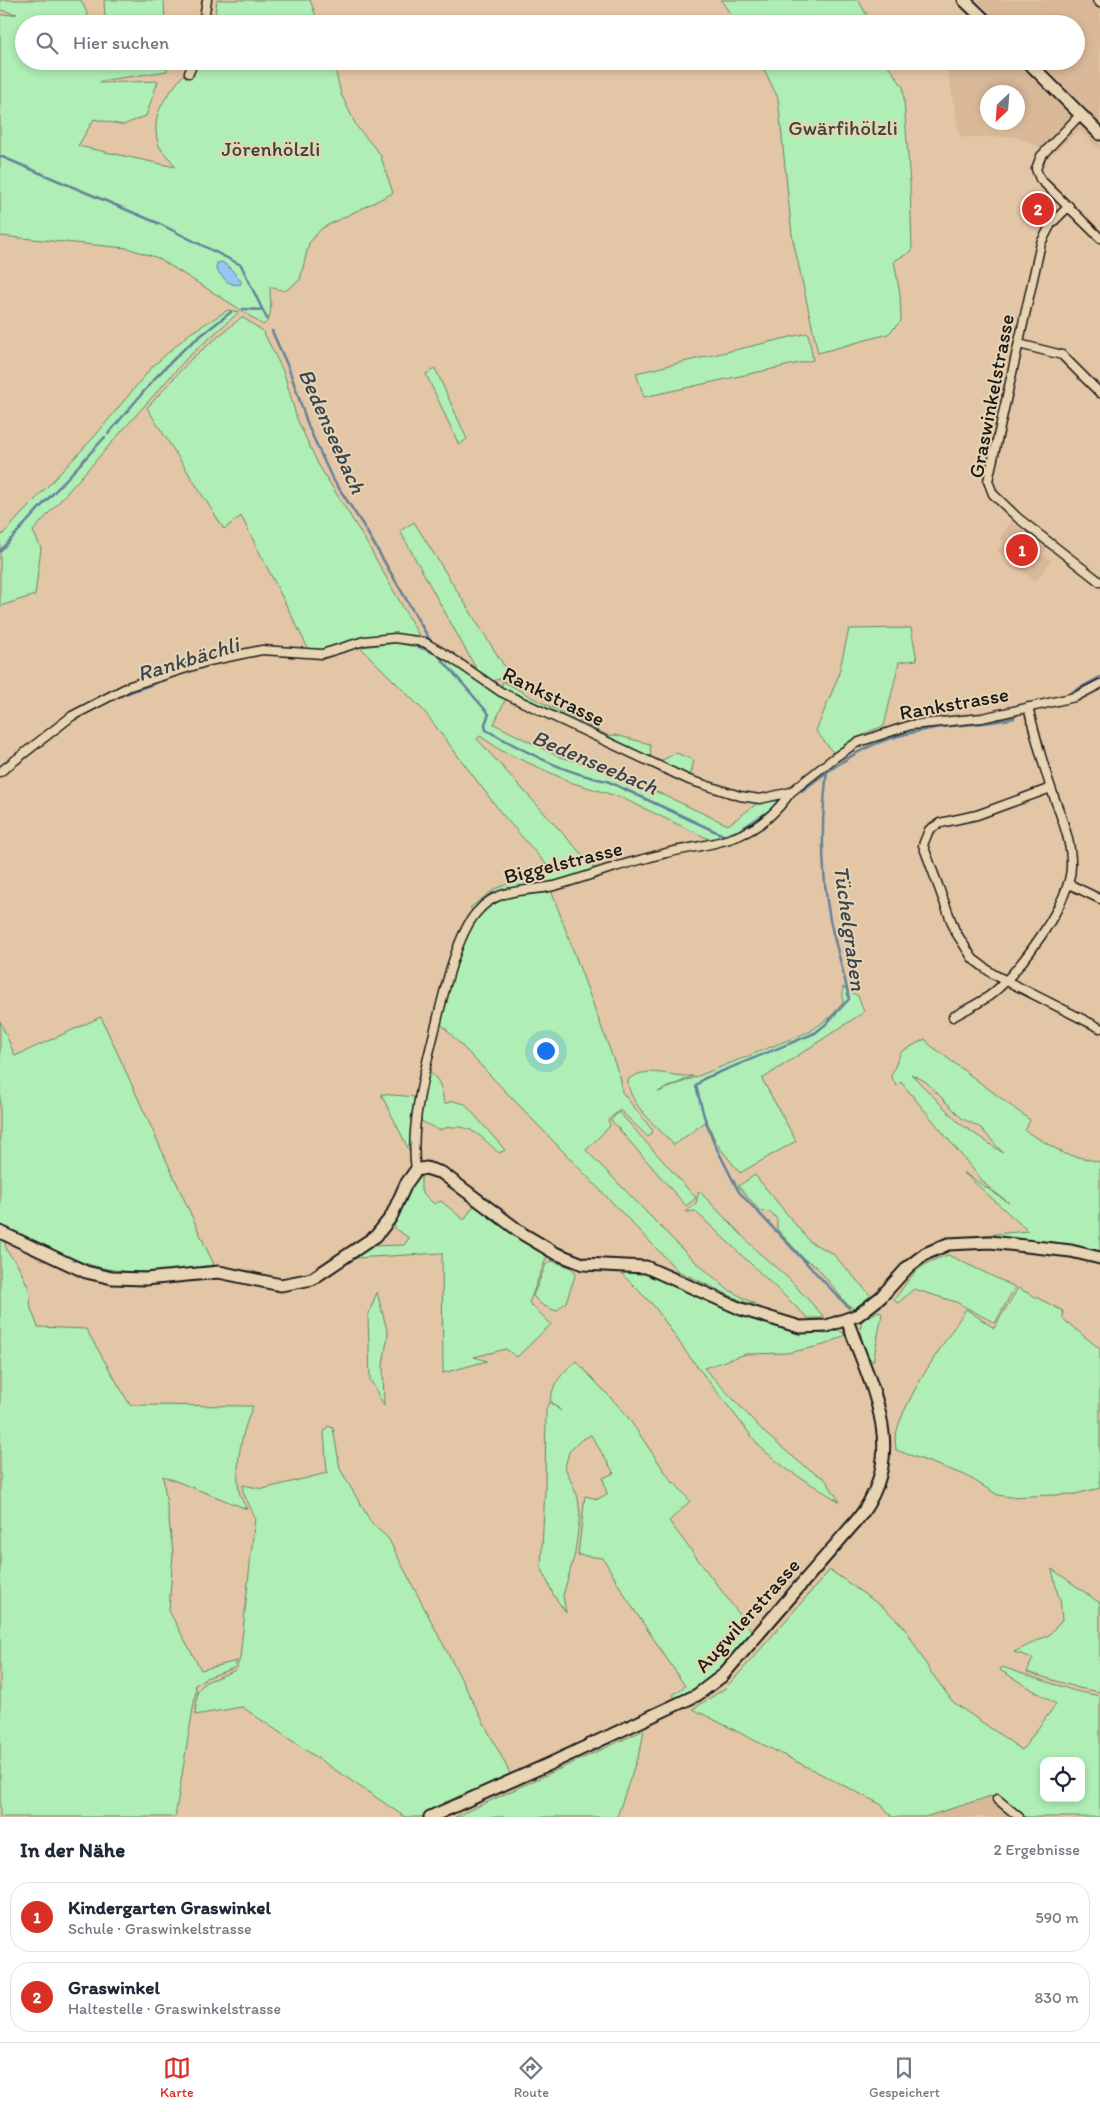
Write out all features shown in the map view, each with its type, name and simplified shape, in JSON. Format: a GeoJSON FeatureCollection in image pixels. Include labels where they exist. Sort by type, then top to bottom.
{"type":"FeatureCollection","features":[{"type":"Feature","properties":{"kind":"street"},"geometry":{"type":"LineString","coordinates":[[204,15],[207,0]]}},
{"type":"Feature","properties":{"kind":"street"},"geometry":{"type":"LineString","coordinates":[[964,0],[980,15]]}},
{"type":"Feature","properties":{"kind":"street"},"geometry":{"type":"LineString","coordinates":[[1097,0],[1100,3]]}},
{"type":"Feature","properties":{"kind":"street"},"geometry":{"type":"LineString","coordinates":[[1036,70],[1100,134]]}},
{"type":"Feature","properties":{"kind":"street"},"geometry":{"type":"LineString","coordinates":[[1080,115],[1041,156],[1036,169],[1040,178],[1100,238]]}},
{"type":"Feature","properties":{"kind":"street","name":"Graswinkelstrasse"},"geometry":{"type":"LineString","coordinates":[[1069,206],[1051,224],[1042,239],[988,486],[992,494],[1018,518],[1100,582]]}},
{"type":"Feature","properties":{"kind":"street"},"geometry":{"type":"LineString","coordinates":[[1019,344],[1062,355],[1100,393]]}},
{"type":"Feature","properties":{"kind":"street","name":"Rankstrasse"},"geometry":{"type":"LineString","coordinates":[[0,772],[72,716],[130,686],[209,661],[262,650],[322,654],[364,641],[395,638],[424,642],[450,657],[501,692],[689,780],[740,796],[760,799],[792,792],[834,758],[856,744],[911,725],[982,718],[1075,697],[1100,684]]}},
{"type":"Feature","properties":{"kind":"street"},"geometry":{"type":"LineString","coordinates":[[953,1017],[992,994],[1014,973],[1058,909],[1069,884],[1071,858],[1065,831],[1028,707]]}},
{"type":"Feature","properties":{"kind":"street"},"geometry":{"type":"LineString","coordinates":[[1051,788],[977,815],[940,823],[929,830],[923,845],[958,935],[973,959],[1006,981],[1100,1028]]}},
{"type":"Feature","properties":{"kind":"street","name":"Biggelstrasse"},"geometry":{"type":"LineString","coordinates":[[416,1170],[416,1116],[430,1047],[458,952],[475,913],[501,895],[521,889],[552,886],[614,867],[740,835],[774,814],[792,792]]}},
{"type":"Feature","properties":{"kind":"street"},"geometry":{"type":"LineString","coordinates":[[1069,884],[1100,899]]}},
{"type":"Feature","properties":{"kind":"street"},"geometry":{"type":"LineString","coordinates":[[0,1232],[86,1272],[112,1278],[145,1279],[219,1272],[281,1285],[312,1279],[376,1236],[391,1217],[406,1184],[416,1170],[426,1168],[442,1172],[523,1234],[555,1253],[583,1264],[646,1267],[741,1309],[800,1327],[827,1326],[858,1315],[881,1297],[908,1267],[925,1254],[948,1244],[990,1242],[1071,1251],[1100,1258]]}},
{"type":"Feature","properties":{"kind":"street","name":"Augwilerstrasse"},"geometry":{"type":"LineString","coordinates":[[430,1817],[696,1695],[722,1676],[857,1520],[869,1504],[879,1479],[885,1451],[881,1412],[847,1320]]}},
{"type":"Feature","properties":{"kind":"street"},"geometry":{"type":"LineString","coordinates":[[997,1799],[1019,1817]]}},
{"type":"Feature","properties":{"kind":"shaded area"},"geometry":{"type":"Polygon","coordinates":[[[977,0],[1100,0],[1100,150],[1079,130],[1054,153],[1017,137],[960,137],[948,70],[1085,70],[1085,15],[993,15],[977,0]]]}},
{"type":"Feature","properties":{"kind":"shaded area"},"geometry":{"type":"Polygon","coordinates":[[[1011,522],[1047,549],[1042,554],[1051,561],[1035,581],[997,551],[1004,542],[1000,539],[1001,536],[1011,522]]]}},
{"type":"Feature","properties":{"kind":"shaded area"},"geometry":{"type":"Polygon","coordinates":[[[990,1796],[1017,1817],[925,1817],[990,1796]]]}},
{"type":"Feature","properties":{"kind":"green space","name":"Jörenhölzli"},"geometry":{"type":"Polygon","coordinates":[[[0,0],[81,0],[87,13],[87,15],[15,15],[15,70],[167,70],[100,81],[100,83],[158,81],[146,116],[123,125],[94,119],[78,146],[175,167],[158,143],[157,118],[166,98],[187,70],[335,70],[341,94],[357,127],[380,154],[393,193],[322,228],[309,243],[300,280],[285,291],[270,287],[270,313],[269,318],[263,325],[158,258],[127,248],[0,236],[0,15],[17,14],[0,10],[0,0]]]}},
{"type":"Feature","properties":{"kind":"green space"},"geometry":{"type":"Polygon","coordinates":[[[104,0],[164,0],[165,15],[105,15],[104,0]]]}},
{"type":"Feature","properties":{"kind":"green space"},"geometry":{"type":"Polygon","coordinates":[[[217,0],[310,0],[316,15],[215,15],[217,0]]]}},
{"type":"Feature","properties":{"kind":"green space"},"geometry":{"type":"Polygon","coordinates":[[[721,0],[858,0],[867,15],[731,15],[721,0]]]}},
{"type":"Feature","properties":{"kind":"green space","name":"Gwärfihölzli"},"geometry":{"type":"Polygon","coordinates":[[[764,70],[891,70],[903,87],[910,184],[912,251],[894,261],[900,294],[901,321],[888,334],[818,353],[792,235],[778,98],[764,70]]]}},
{"type":"Feature","properties":{"kind":"green space"},"geometry":{"type":"Polygon","coordinates":[[[228,310],[239,312],[187,358],[33,531],[41,548],[35,595],[0,606],[0,537],[94,437],[152,367],[189,334],[228,310]]]}},
{"type":"Feature","properties":{"kind":"green space"},"geometry":{"type":"Polygon","coordinates":[[[242,317],[263,331],[284,373],[297,419],[318,464],[364,538],[418,634],[414,639],[394,636],[321,651],[309,650],[241,516],[224,529],[147,408],[191,359],[242,317]]]}},
{"type":"Feature","properties":{"kind":"green space"},"geometry":{"type":"Polygon","coordinates":[[[808,333],[813,360],[644,397],[636,373],[808,333]]]}},
{"type":"Feature","properties":{"kind":"green space"},"geometry":{"type":"Polygon","coordinates":[[[435,368],[467,439],[459,445],[426,374],[435,368]]]}},
{"type":"Feature","properties":{"kind":"green space"},"geometry":{"type":"Polygon","coordinates":[[[414,522],[506,669],[502,678],[490,682],[479,674],[400,531],[414,522]]]}},
{"type":"Feature","properties":{"kind":"green space"},"geometry":{"type":"Polygon","coordinates":[[[911,628],[917,660],[899,662],[884,726],[868,732],[835,755],[816,731],[838,677],[849,629],[911,628]]]}},
{"type":"Feature","properties":{"kind":"green space"},"geometry":{"type":"Polygon","coordinates":[[[397,643],[421,648],[450,661],[506,698],[494,724],[560,757],[610,770],[728,825],[758,803],[782,800],[767,815],[751,826],[713,841],[620,797],[573,783],[502,751],[480,736],[477,739],[596,870],[552,883],[500,892],[475,911],[470,908],[495,889],[524,877],[553,872],[502,814],[424,711],[360,647],[397,643]]]}},
{"type":"Feature","properties":{"kind":"green space"},"geometry":{"type":"Polygon","coordinates":[[[503,681],[609,736],[615,735],[650,744],[651,760],[501,689],[503,681]]]}},
{"type":"Feature","properties":{"kind":"green space"},"geometry":{"type":"Polygon","coordinates":[[[676,753],[694,760],[690,778],[657,763],[676,753]]]}},
{"type":"Feature","properties":{"kind":"green space"},"geometry":{"type":"Polygon","coordinates":[[[551,890],[621,1080],[622,1092],[653,1131],[648,1137],[620,1110],[608,1120],[610,1126],[586,1150],[688,1255],[727,1289],[755,1304],[744,1302],[678,1271],[440,1023],[459,953],[476,921],[487,908],[507,895],[525,891],[551,890]]]}},
{"type":"Feature","properties":{"kind":"green space"},"geometry":{"type":"Polygon","coordinates":[[[843,987],[858,996],[864,1012],[762,1079],[796,1141],[740,1173],[716,1143],[707,1121],[674,1145],[645,1115],[629,1089],[628,1080],[635,1075],[643,1073],[693,1076],[658,1092],[811,1031],[830,1017],[843,1003],[843,987]]]}},
{"type":"Feature","properties":{"kind":"green space"},"geometry":{"type":"Polygon","coordinates":[[[101,1017],[214,1265],[151,1272],[114,1270],[71,1258],[0,1224],[0,1021],[15,1056],[101,1017]]]}},
{"type":"Feature","properties":{"kind":"green space"},"geometry":{"type":"Polygon","coordinates":[[[925,1039],[930,1045],[1030,1120],[1025,1131],[1065,1154],[1100,1162],[1100,1257],[992,1239],[963,1237],[1028,1231],[963,1172],[1009,1203],[987,1186],[901,1082],[897,1086],[891,1076],[901,1052],[925,1039]],[[911,1074],[959,1123],[1003,1153],[981,1128],[963,1119],[925,1081],[911,1074]]]}},
{"type":"Feature","properties":{"kind":"green space"},"geometry":{"type":"Polygon","coordinates":[[[428,1073],[438,1081],[444,1104],[453,1101],[465,1104],[505,1150],[499,1153],[479,1135],[465,1128],[449,1127],[439,1130],[419,1118],[428,1073]]]}},
{"type":"Feature","properties":{"kind":"green space"},"geometry":{"type":"Polygon","coordinates":[[[381,1094],[416,1097],[413,1113],[412,1156],[381,1094]]]}},
{"type":"Feature","properties":{"kind":"green space"},"geometry":{"type":"Polygon","coordinates":[[[619,1112],[696,1198],[686,1206],[611,1120],[619,1112]]]}},
{"type":"Feature","properties":{"kind":"green space"},"geometry":{"type":"Polygon","coordinates":[[[421,1172],[421,1191],[434,1204],[441,1201],[464,1220],[475,1204],[529,1243],[527,1244],[547,1256],[529,1303],[551,1324],[517,1357],[506,1349],[474,1357],[487,1361],[443,1373],[442,1253],[354,1258],[370,1246],[404,1245],[409,1238],[395,1228],[394,1220],[398,1205],[421,1172]]]}},
{"type":"Feature","properties":{"kind":"green space"},"geometry":{"type":"Polygon","coordinates":[[[755,1175],[810,1242],[832,1253],[873,1298],[857,1311],[846,1303],[816,1266],[804,1259],[777,1229],[777,1219],[771,1212],[760,1211],[738,1186],[755,1175]]]}},
{"type":"Feature","properties":{"kind":"green space"},"geometry":{"type":"Polygon","coordinates":[[[699,1191],[758,1252],[789,1279],[825,1318],[808,1318],[695,1211],[686,1212],[696,1203],[699,1191]]]}},
{"type":"Feature","properties":{"kind":"green space"},"geometry":{"type":"Polygon","coordinates":[[[0,1232],[2,1233],[7,1251],[19,1267],[29,1289],[31,1309],[38,1327],[86,1329],[130,1405],[253,1406],[243,1436],[238,1469],[240,1493],[247,1509],[163,1476],[173,1552],[169,1611],[201,1670],[237,1661],[234,1668],[206,1678],[195,1685],[196,1690],[175,1817],[0,1817],[0,1232]]]}},
{"type":"Feature","properties":{"kind":"green space"},"geometry":{"type":"Polygon","coordinates":[[[948,1255],[1015,1287],[995,1323],[956,1302],[914,1289],[898,1303],[894,1300],[906,1283],[922,1267],[948,1255]]]}},
{"type":"Feature","properties":{"kind":"green space"},"geometry":{"type":"Polygon","coordinates":[[[552,1261],[570,1267],[576,1273],[566,1302],[556,1311],[542,1305],[533,1296],[546,1264],[552,1261]]]}},
{"type":"Feature","properties":{"kind":"green space"},"geometry":{"type":"Polygon","coordinates":[[[619,1271],[646,1271],[742,1315],[799,1330],[825,1334],[838,1329],[845,1335],[824,1345],[788,1353],[746,1354],[704,1368],[766,1434],[804,1466],[825,1479],[840,1502],[785,1468],[760,1447],[689,1356],[655,1307],[619,1271]]]}},
{"type":"Feature","properties":{"kind":"green space"},"geometry":{"type":"Polygon","coordinates":[[[1018,1288],[1063,1311],[1063,1319],[1100,1349],[1100,1488],[1075,1494],[1010,1497],[998,1495],[965,1475],[896,1450],[895,1436],[908,1403],[926,1370],[966,1309],[994,1328],[1018,1288]]]}},
{"type":"Feature","properties":{"kind":"green space"},"geometry":{"type":"Polygon","coordinates":[[[377,1292],[388,1334],[383,1365],[384,1406],[370,1379],[368,1316],[377,1292]]]}},
{"type":"Feature","properties":{"kind":"green space"},"geometry":{"type":"Polygon","coordinates":[[[879,1311],[882,1314],[873,1362],[864,1348],[861,1325],[862,1320],[879,1311]]]}},
{"type":"Feature","properties":{"kind":"green space"},"geometry":{"type":"Polygon","coordinates":[[[576,1361],[625,1413],[672,1482],[690,1501],[669,1521],[754,1634],[719,1671],[677,1701],[673,1695],[685,1686],[627,1599],[603,1558],[578,1555],[585,1496],[598,1499],[607,1494],[603,1478],[614,1473],[591,1435],[581,1440],[569,1452],[565,1467],[578,1498],[580,1515],[575,1553],[563,1596],[566,1613],[553,1594],[541,1567],[545,1490],[546,1409],[550,1402],[561,1411],[550,1400],[559,1378],[576,1361]]]}},
{"type":"Feature","properties":{"kind":"green space"},"geometry":{"type":"Polygon","coordinates":[[[328,1426],[333,1428],[340,1469],[372,1524],[388,1538],[512,1777],[423,1817],[405,1817],[242,1707],[195,1715],[198,1690],[206,1682],[236,1670],[240,1658],[255,1517],[243,1492],[243,1485],[263,1489],[327,1473],[324,1432],[328,1426]]]}},
{"type":"Feature","properties":{"kind":"green space"},"geometry":{"type":"Polygon","coordinates":[[[1052,1569],[1100,1603],[1100,1692],[1079,1688],[1027,1672],[1033,1658],[1014,1652],[1049,1635],[1062,1620],[1060,1597],[1052,1569]]]}},
{"type":"Feature","properties":{"kind":"green space"},"geometry":{"type":"Polygon","coordinates":[[[830,1570],[884,1608],[905,1628],[930,1671],[953,1702],[1022,1750],[1056,1704],[1000,1670],[1002,1667],[1075,1691],[1100,1696],[1100,1817],[1019,1817],[991,1796],[925,1817],[892,1817],[882,1805],[693,1709],[724,1689],[830,1570]]]}},
{"type":"Feature","properties":{"kind":"green space"},"geometry":{"type":"Polygon","coordinates":[[[644,1730],[641,1747],[617,1817],[455,1817],[644,1730]]]}},
{"type":"Feature","properties":{"kind":"water"},"geometry":{"type":"Polygon","coordinates":[[[222,262],[230,268],[241,281],[241,284],[230,283],[221,276],[216,269],[217,263],[222,262]]]}},
{"type":"Feature","properties":{"kind":"waterway","name":"Bedenseebach"},"geometry":{"type":"LineString","coordinates":[[0,156],[160,224],[241,265],[267,319]]}},
{"type":"Feature","properties":{"kind":"waterway"},"geometry":{"type":"LineString","coordinates":[[243,309],[263,310]]}},
{"type":"Feature","properties":{"kind":"waterway"},"geometry":{"type":"LineString","coordinates":[[108,434],[156,377],[185,348],[231,312]]}},
{"type":"Feature","properties":{"kind":"waterway","name":"Bedenseebach"},"geometry":{"type":"LineString","coordinates":[[272,331],[289,369],[309,428],[331,476],[363,525],[431,642]]}},
{"type":"Feature","properties":{"kind":"waterway"},"geometry":{"type":"LineString","coordinates":[[0,551],[105,437]]}},
{"type":"Feature","properties":{"kind":"waterway","name":"Rankbächli"},"geometry":{"type":"LineString","coordinates":[[408,643],[430,651]]}},
{"type":"Feature","properties":{"kind":"waterway","name":"Bedenseebach"},"geometry":{"type":"LineString","coordinates":[[437,654],[489,714],[485,724],[486,730],[560,767],[607,781],[725,836],[738,831],[774,808]]}},
{"type":"Feature","properties":{"kind":"waterway","name":"Rankbächli"},"geometry":{"type":"LineString","coordinates":[[117,697],[175,676]]}},
{"type":"Feature","properties":{"kind":"waterway","name":"Bedenseebach"},"geometry":{"type":"LineString","coordinates":[[1070,693],[1100,677]]}},
{"type":"Feature","properties":{"kind":"waterway","name":"Bedenseebach"},"geometry":{"type":"LineString","coordinates":[[802,791],[851,756],[900,735],[942,727],[996,722],[1014,718]]}},
{"type":"Feature","properties":{"kind":"waterway","name":"Tüchelgraben"},"geometry":{"type":"LineString","coordinates":[[827,771],[823,827],[825,883],[830,920],[849,999],[815,1033],[703,1079],[696,1086],[714,1143],[739,1192],[849,1308]]}},
{"type":"Feature","properties":{"kind":"place","name":"Graswinkel"},"geometry":{"type":"Point","coordinates":[1038,209]}},
{"type":"Feature","properties":{"kind":"place","name":"Kindergarten Graswinkel"},"geometry":{"type":"Point","coordinates":[1022,550]}}]}
